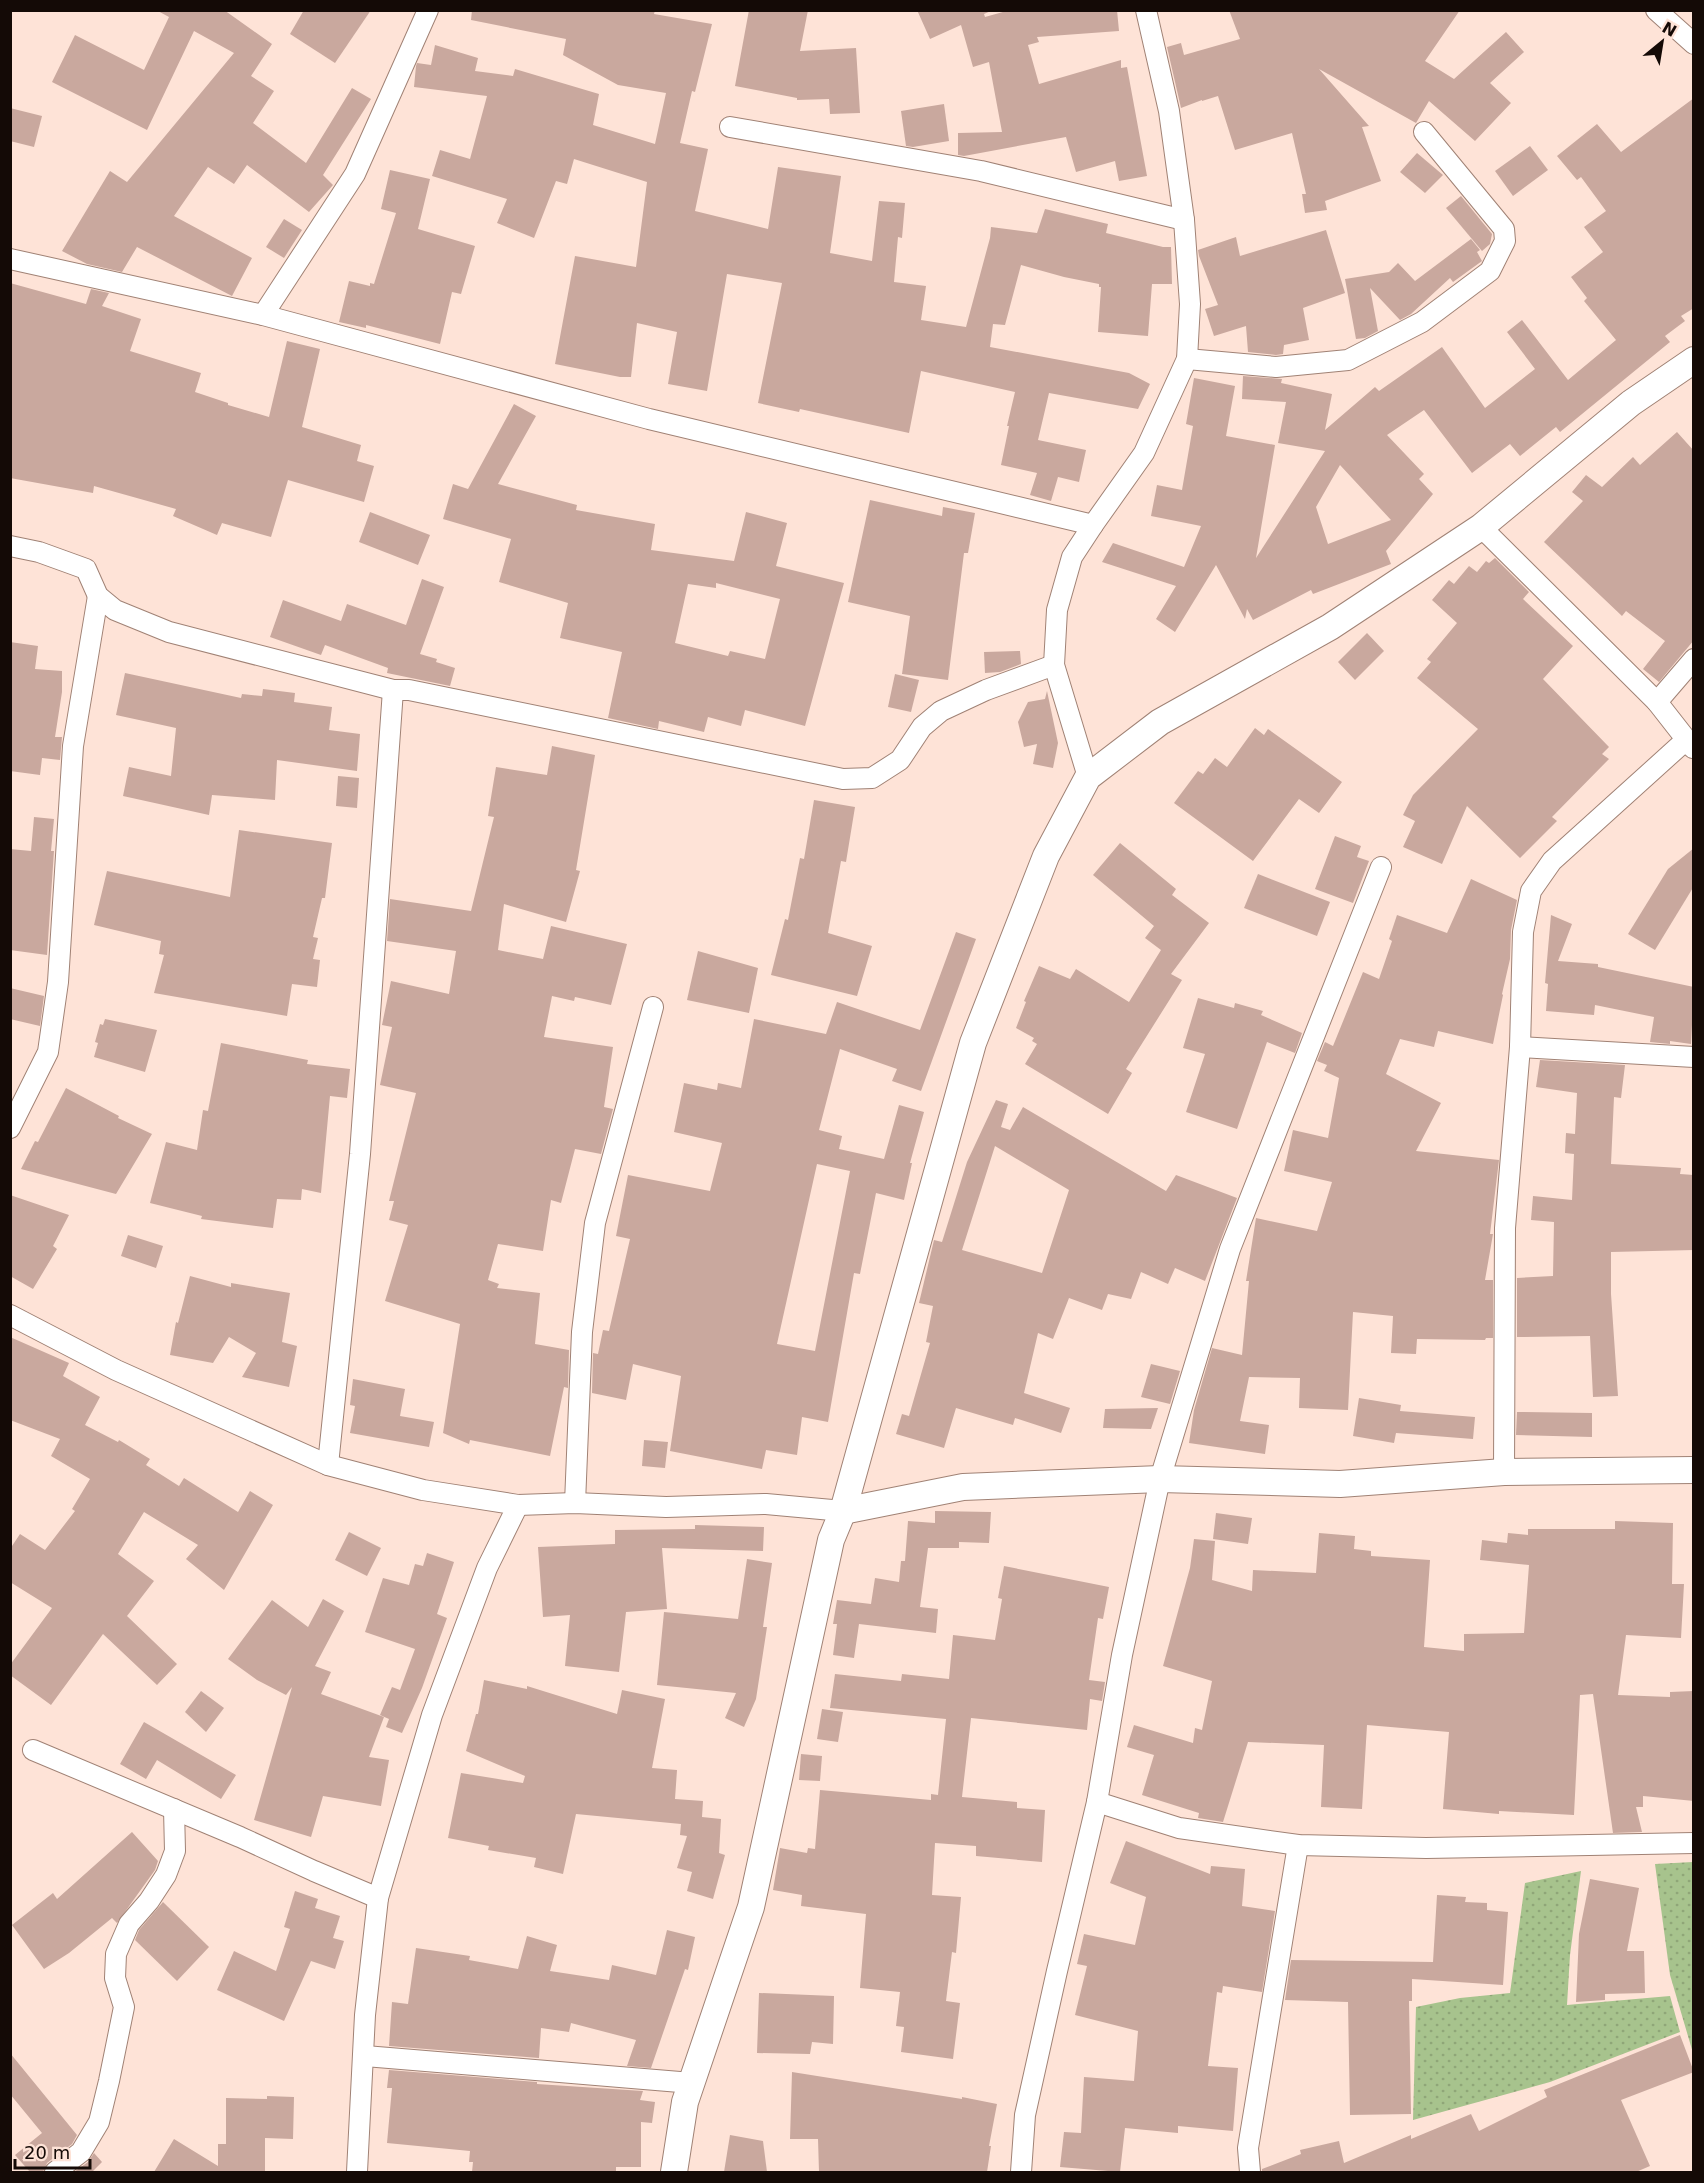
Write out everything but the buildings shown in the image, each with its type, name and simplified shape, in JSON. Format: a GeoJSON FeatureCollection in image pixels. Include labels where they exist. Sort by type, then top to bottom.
{"type":"FeatureCollection","features":[{"type":"Feature","properties":{"kind":"street"},"geometry":{"type":"LineString","coordinates":[[263,315],[356,174],[428,10]]}},
{"type":"Feature","properties":{"kind":"street"},"geometry":{"type":"LineString","coordinates":[[1088,777],[1054,665],[1056,610],[1072,557],[1144,453],[1187,359],[1190,304],[1184,220],[1170,111],[1146,10]]}},
{"type":"Feature","properties":{"kind":"street"},"geometry":{"type":"LineString","coordinates":[[1656,10],[1694,44]]}},
{"type":"Feature","properties":{"kind":"street"},"geometry":{"type":"LineString","coordinates":[[730,127],[981,171],[1184,220]]}},
{"type":"Feature","properties":{"kind":"street"},"geometry":{"type":"LineString","coordinates":[[1187,359],[1276,366],[1348,360],[1422,322],[1490,271],[1505,241],[1504,229],[1424,132]]}},
{"type":"Feature","properties":{"kind":"street"},"geometry":{"type":"LineString","coordinates":[[10,259],[263,315],[649,419],[1093,525]]}},
{"type":"Feature","properties":{"kind":"street"},"geometry":{"type":"LineString","coordinates":[[674,2172],[685,2102],[751,1907],[831,1540],[843,1511],[974,1043],[1046,856],[1088,777],[1160,722],[1330,627],[1481,527],[1631,403],[1694,360]]}},
{"type":"Feature","properties":{"kind":"street"},"geometry":{"type":"LineString","coordinates":[[1481,527],[1657,702],[1690,744],[1552,861],[1531,891],[1523,932],[1520,1047],[1505,1227],[1504,1472]]}},
{"type":"Feature","properties":{"kind":"street"},"geometry":{"type":"LineString","coordinates":[[10,546],[39,552],[86,569],[98,596],[115,610],[169,632],[393,690],[409,690],[843,780],[872,778],[900,760],[922,727],[941,711],[986,690],[1054,665]]}},
{"type":"Feature","properties":{"kind":"street"},"geometry":{"type":"LineString","coordinates":[[10,1128],[48,1052],[58,982],[73,746],[98,596]]}},
{"type":"Feature","properties":{"kind":"street"},"geometry":{"type":"LineString","coordinates":[[1657,702],[1694,659]]}},
{"type":"Feature","properties":{"kind":"street"},"geometry":{"type":"LineString","coordinates":[[328,1465],[360,1154],[393,690]]}},
{"type":"Feature","properties":{"kind":"street"},"geometry":{"type":"LineString","coordinates":[[1021,2172],[1025,2115],[1097,1802],[1122,1655],[1160,1479],[1230,1249],[1381,867]]}},
{"type":"Feature","properties":{"kind":"street"},"geometry":{"type":"LineString","coordinates":[[575,1503],[582,1332],[595,1223],[653,1007]]}},
{"type":"Feature","properties":{"kind":"street"},"geometry":{"type":"LineString","coordinates":[[1520,1047],[1694,1057]]}},
{"type":"Feature","properties":{"kind":"street"},"geometry":{"type":"LineString","coordinates":[[10,1315],[116,1370],[328,1465],[423,1490],[518,1504],[575,1503],[666,1507],[766,1504],[843,1511],[963,1487],[1160,1479],[1340,1485],[1504,1472],[1694,1470]]}},
{"type":"Feature","properties":{"kind":"street"},"geometry":{"type":"LineString","coordinates":[[357,2172],[365,2015],[378,1898],[432,1715],[487,1568],[518,1504]]}},
{"type":"Feature","properties":{"kind":"street"},"geometry":{"type":"LineString","coordinates":[[33,1750],[378,1898]]}},
{"type":"Feature","properties":{"kind":"street"},"geometry":{"type":"LineString","coordinates":[[1097,1802],[1179,1828],[1298,1845],[1426,1848],[1694,1843]]}},
{"type":"Feature","properties":{"kind":"street"},"geometry":{"type":"LineString","coordinates":[[55,2172],[81,2152],[99,2122],[110,2081],[124,2007],[115,1978],[116,1954],[129,1924],[149,1901],[166,1875],[175,1851],[174,1809]]}},
{"type":"Feature","properties":{"kind":"street"},"geometry":{"type":"LineString","coordinates":[[1250,2172],[1248,2148],[1298,1845]]}},
{"type":"Feature","properties":{"kind":"street"},"geometry":{"type":"LineString","coordinates":[[364,2056],[692,2083]]}},
{"type":"Feature","properties":{"kind":"green space"},"geometry":{"type":"Polygon","coordinates":[[[1694,1862],[1693,2053],[1670,1975],[1655,1864],[1694,1862]]]}},
{"type":"Feature","properties":{"kind":"green space"},"geometry":{"type":"Polygon","coordinates":[[[1581,1871],[1570,1955],[1567,2005],[1670,1996],[1680,2032],[1550,2082],[1413,2120],[1416,2007],[1460,1998],[1510,1993],[1525,1883],[1581,1871]]]}}]}
